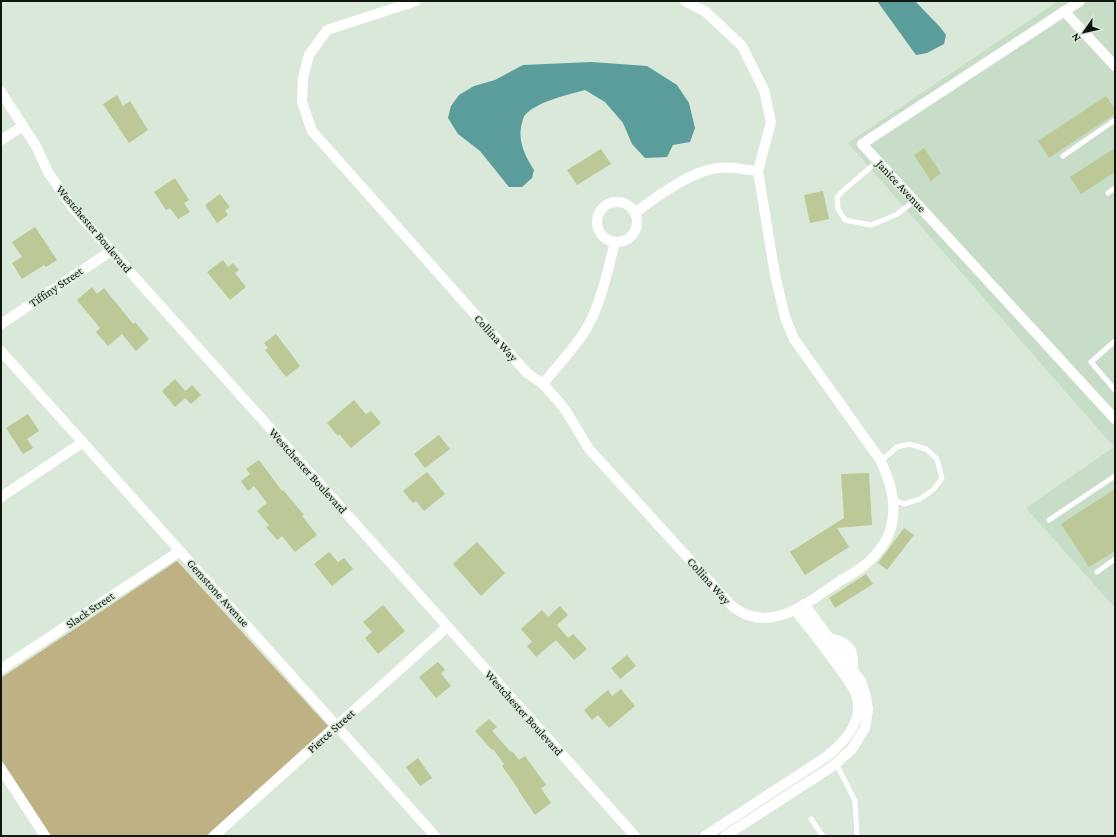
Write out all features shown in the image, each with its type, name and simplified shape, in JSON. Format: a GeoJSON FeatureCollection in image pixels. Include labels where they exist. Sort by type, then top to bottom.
{"type":"FeatureCollection","features":[{"type":"Feature","properties":{"kind":"street","name":"Collina Way"},"geometry":{"type":"LineString","coordinates":[[416,1],[327,30],[310,55],[303,78],[302,102],[312,131],[527,373],[543,384],[566,410],[589,449],[730,606],[744,614],[755,617],[772,618],[795,610],[865,565],[875,554],[890,532],[894,500],[890,481],[881,460],[794,339],[789,329],[775,275],[758,171],[771,122],[764,90],[742,46],[706,12],[685,1]]}},
{"type":"Feature","properties":{"kind":"street","name":"Janice Avenue"},"geometry":{"type":"LineString","coordinates":[[1080,1],[862,144],[1115,419]]}},
{"type":"Feature","properties":{"kind":"street"},"geometry":{"type":"LineString","coordinates":[[1064,11],[1115,66]]}},
{"type":"Feature","properties":{"kind":"street","name":"Westchester Boulevard"},"geometry":{"type":"LineString","coordinates":[[1,92],[36,146],[48,172],[64,196],[111,251],[635,836]]}},
{"type":"Feature","properties":{"kind":"street"},"geometry":{"type":"LineString","coordinates":[[1,140],[23,126]]}},
{"type":"Feature","properties":{"kind":"street"},"geometry":{"type":"LineString","coordinates":[[635,212],[695,174],[720,168],[758,171]]}},
{"type":"Feature","properties":{"kind":"street"},"geometry":{"type":"LineString","coordinates":[[618,201],[629,205],[635,212],[637,220],[634,231],[627,239],[615,242],[604,238],[598,229],[597,217],[599,212],[607,204],[618,201]]}},
{"type":"Feature","properties":{"kind":"street"},"geometry":{"type":"LineString","coordinates":[[543,384],[582,336],[593,316],[606,278],[615,242]]}},
{"type":"Feature","properties":{"kind":"street","name":"Tiffiny Street"},"geometry":{"type":"LineString","coordinates":[[1,324],[111,251]]}},
{"type":"Feature","properties":{"kind":"street","name":"Gemstone Avenue"},"geometry":{"type":"LineString","coordinates":[[1,351],[433,835]]}},
{"type":"Feature","properties":{"kind":"street"},"geometry":{"type":"LineString","coordinates":[[1,497],[83,442]]}},
{"type":"Feature","properties":{"kind":"street","name":"Slack Street"},"geometry":{"type":"LineString","coordinates":[[1,669],[180,551]]}},
{"type":"Feature","properties":{"kind":"street"},"geometry":{"type":"LineString","coordinates":[[725,836],[836,763],[845,756],[859,739],[865,728],[858,709],[854,691],[804,604]]}},
{"type":"Feature","properties":{"kind":"street"},"geometry":{"type":"LineString","coordinates":[[705,836],[829,755],[844,742],[855,724],[862,719],[868,709],[861,681],[853,670],[854,657],[851,649],[846,644],[823,635],[795,610]]}},
{"type":"Feature","properties":{"kind":"street","name":"Pierce Street"},"geometry":{"type":"LineString","coordinates":[[214,836],[448,627]]}},
{"type":"Feature","properties":{"kind":"street"},"geometry":{"type":"LineString","coordinates":[[829,755],[836,763]]}},
{"type":"Feature","properties":{"kind":"street"},"geometry":{"type":"LineString","coordinates":[[1,769],[45,836]]}},
{"type":"Feature","properties":{"kind":"lane"},"geometry":{"type":"LineString","coordinates":[[1063,156],[1115,120]]}},
{"type":"Feature","properties":{"kind":"lane"},"geometry":{"type":"LineString","coordinates":[[878,161],[844,189],[837,197],[838,209],[845,220],[871,225],[896,215],[914,200]]}},
{"type":"Feature","properties":{"kind":"lane"},"geometry":{"type":"LineString","coordinates":[[1108,193],[1115,188]]}},
{"type":"Feature","properties":{"kind":"lane"},"geometry":{"type":"LineString","coordinates":[[1115,341],[1091,362],[1115,390]]}},
{"type":"Feature","properties":{"kind":"lane"},"geometry":{"type":"LineString","coordinates":[[881,460],[897,447],[909,444],[926,448],[937,459],[942,478],[933,490],[920,499],[904,504],[894,500]]}},
{"type":"Feature","properties":{"kind":"lane"},"geometry":{"type":"LineString","coordinates":[[1049,520],[1115,476]]}},
{"type":"Feature","properties":{"kind":"lane"},"geometry":{"type":"LineString","coordinates":[[1096,572],[1115,559]]}},
{"type":"Feature","properties":{"kind":"lane"},"geometry":{"type":"LineString","coordinates":[[836,763],[855,801],[857,836]]}},
{"type":"Feature","properties":{"kind":"lane"},"geometry":{"type":"LineString","coordinates":[[811,820],[823,836]]}},
{"type":"Feature","properties":{"kind":"shaded area"},"geometry":{"type":"Polygon","coordinates":[[[1058,1],[1115,1],[1115,608],[1026,508],[1114,447],[848,143],[1058,1]]]}},
{"type":"Feature","properties":{"kind":"shaded area"},"geometry":{"type":"Polygon","coordinates":[[[177,561],[328,726],[206,836],[51,836],[1,759],[1,678],[177,561]]]}},
{"type":"Feature","properties":{"kind":"water"},"geometry":{"type":"Polygon","coordinates":[[[877,1],[915,1],[946,35],[944,44],[927,53],[916,55],[877,1]]]}},
{"type":"Feature","properties":{"kind":"water"},"geometry":{"type":"Polygon","coordinates":[[[591,62],[647,66],[677,85],[689,103],[695,128],[690,142],[673,145],[667,157],[645,158],[632,144],[623,123],[605,102],[585,90],[545,102],[524,116],[520,136],[521,142],[534,170],[532,178],[522,187],[509,187],[480,151],[458,134],[448,118],[451,106],[459,95],[474,86],[495,80],[523,65],[591,62]]]}},
{"type":"Feature","properties":{"kind":"building"},"geometry":{"type":"Polygon","coordinates":[[[117,95],[123,106],[130,101],[148,130],[129,143],[103,104],[117,95]]]}},
{"type":"Feature","properties":{"kind":"building"},"geometry":{"type":"Polygon","coordinates":[[[1106,96],[1115,109],[1115,114],[1049,158],[1038,141],[1106,96]]]}},
{"type":"Feature","properties":{"kind":"building"},"geometry":{"type":"Polygon","coordinates":[[[924,148],[941,173],[931,181],[914,155],[924,148]]]}},
{"type":"Feature","properties":{"kind":"building"},"geometry":{"type":"Polygon","coordinates":[[[1115,148],[1115,172],[1081,194],[1070,177],[1115,148]]]}},
{"type":"Feature","properties":{"kind":"building"},"geometry":{"type":"Polygon","coordinates":[[[601,149],[611,164],[577,185],[567,170],[601,149]]]}},
{"type":"Feature","properties":{"kind":"building"},"geometry":{"type":"Polygon","coordinates":[[[175,178],[189,200],[184,203],[190,212],[178,219],[170,208],[166,210],[154,192],[175,178]]]}},
{"type":"Feature","properties":{"kind":"building"},"geometry":{"type":"Polygon","coordinates":[[[823,191],[829,219],[810,223],[804,195],[823,191]]]}},
{"type":"Feature","properties":{"kind":"building"},"geometry":{"type":"Polygon","coordinates":[[[220,194],[230,207],[225,211],[228,215],[217,223],[205,205],[220,194]]]}},
{"type":"Feature","properties":{"kind":"building"},"geometry":{"type":"Polygon","coordinates":[[[35,227],[57,260],[46,267],[44,265],[22,279],[12,263],[22,257],[12,242],[35,227]]]}},
{"type":"Feature","properties":{"kind":"building"},"geometry":{"type":"Polygon","coordinates":[[[223,260],[228,267],[233,263],[239,270],[235,273],[246,287],[230,300],[207,272],[223,260]]]}},
{"type":"Feature","properties":{"kind":"building"},"geometry":{"type":"Polygon","coordinates":[[[92,287],[97,294],[104,288],[133,324],[135,322],[149,339],[136,351],[122,334],[108,346],[96,332],[100,328],[77,300],[92,287]]]}},
{"type":"Feature","properties":{"kind":"building"},"geometry":{"type":"Polygon","coordinates":[[[276,334],[300,366],[286,377],[265,350],[268,348],[264,343],[276,334]]]}},
{"type":"Feature","properties":{"kind":"building"},"geometry":{"type":"Polygon","coordinates":[[[175,379],[185,391],[192,385],[201,395],[191,404],[185,398],[175,407],[162,391],[175,379]]]}},
{"type":"Feature","properties":{"kind":"building"},"geometry":{"type":"Polygon","coordinates":[[[354,400],[366,414],[371,411],[381,423],[351,448],[327,423],[354,400]]]}},
{"type":"Feature","properties":{"kind":"building"},"geometry":{"type":"Polygon","coordinates":[[[28,414],[39,431],[27,439],[33,448],[23,454],[6,428],[28,414]]]}},
{"type":"Feature","properties":{"kind":"building"},"geometry":{"type":"Polygon","coordinates":[[[439,435],[450,449],[425,468],[414,454],[439,435]]]}},
{"type":"Feature","properties":{"kind":"building"},"geometry":{"type":"Polygon","coordinates":[[[259,460],[282,491],[283,490],[304,515],[302,516],[317,535],[295,552],[282,536],[277,540],[266,527],[269,525],[257,511],[267,503],[254,486],[248,491],[241,481],[250,474],[246,469],[259,460]]]}},
{"type":"Feature","properties":{"kind":"building"},"geometry":{"type":"Polygon","coordinates":[[[427,472],[445,494],[424,511],[416,501],[413,503],[403,491],[427,472]]]}},
{"type":"Feature","properties":{"kind":"building"},"geometry":{"type":"Polygon","coordinates":[[[869,473],[872,525],[837,528],[849,547],[805,575],[790,552],[844,518],[841,474],[869,473]]]}},
{"type":"Feature","properties":{"kind":"building"},"geometry":{"type":"Polygon","coordinates":[[[1115,489],[1115,551],[1089,567],[1061,524],[1115,489]]]}},
{"type":"Feature","properties":{"kind":"building"},"geometry":{"type":"Polygon","coordinates":[[[904,528],[914,535],[887,570],[878,563],[904,528]]]}},
{"type":"Feature","properties":{"kind":"building"},"geometry":{"type":"Polygon","coordinates":[[[477,542],[505,573],[481,596],[453,564],[477,542]]]}},
{"type":"Feature","properties":{"kind":"building"},"geometry":{"type":"Polygon","coordinates":[[[329,552],[338,562],[344,558],[353,569],[332,586],[314,564],[329,552]]]}},
{"type":"Feature","properties":{"kind":"building"},"geometry":{"type":"Polygon","coordinates":[[[866,574],[873,584],[835,608],[829,598],[866,574]]]}},
{"type":"Feature","properties":{"kind":"building"},"geometry":{"type":"Polygon","coordinates":[[[383,605],[405,631],[378,654],[365,638],[372,632],[363,622],[383,605]]]}},
{"type":"Feature","properties":{"kind":"building"},"geometry":{"type":"Polygon","coordinates":[[[560,606],[568,615],[557,625],[568,638],[573,634],[587,649],[574,660],[556,640],[536,657],[527,646],[532,642],[521,629],[542,610],[548,617],[560,606]]]}},
{"type":"Feature","properties":{"kind":"building"},"geometry":{"type":"Polygon","coordinates":[[[627,655],[636,666],[620,679],[611,668],[627,655]]]}},
{"type":"Feature","properties":{"kind":"building"},"geometry":{"type":"Polygon","coordinates":[[[438,662],[445,670],[441,673],[451,686],[436,698],[419,677],[438,662]]]}},
{"type":"Feature","properties":{"kind":"building"},"geometry":{"type":"Polygon","coordinates":[[[621,689],[635,706],[609,728],[598,715],[592,720],[584,710],[608,690],[612,696],[621,689]]]}},
{"type":"Feature","properties":{"kind":"building"},"geometry":{"type":"Polygon","coordinates":[[[489,719],[497,727],[492,731],[519,760],[525,756],[546,785],[541,788],[551,803],[535,815],[502,766],[504,764],[493,749],[492,750],[475,731],[489,719]]]}},
{"type":"Feature","properties":{"kind":"building"},"geometry":{"type":"Polygon","coordinates":[[[418,758],[432,778],[420,786],[406,767],[418,758]]]}}]}
